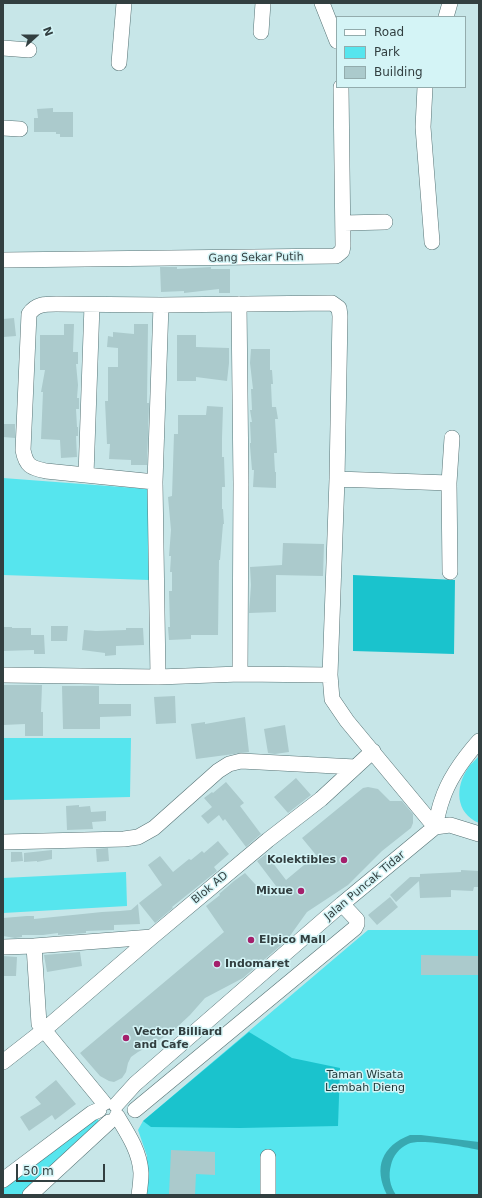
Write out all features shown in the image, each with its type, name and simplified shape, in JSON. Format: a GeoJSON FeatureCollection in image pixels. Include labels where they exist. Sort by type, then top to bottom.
{"type":"FeatureCollection","features":[{"type":"Feature","properties":{"kind":"street"},"geometry":{"type":"LineString","coordinates":[[119,63],[124,3]]}},
{"type":"Feature","properties":{"kind":"street"},"geometry":{"type":"LineString","coordinates":[[261,32],[263,3]]}},
{"type":"Feature","properties":{"kind":"street"},"geometry":{"type":"LineString","coordinates":[[322,3],[336,38]]}},
{"type":"Feature","properties":{"kind":"street"},"geometry":{"type":"LineString","coordinates":[[446,16],[450,3]]}},
{"type":"Feature","properties":{"kind":"street"},"geometry":{"type":"LineString","coordinates":[[3,48],[29,50]]}},
{"type":"Feature","properties":{"kind":"street","name":"Gang Sekar Putih"},"geometry":{"type":"LineString","coordinates":[[3,260],[336,256],[342,252],[344,223],[341,88]]}},
{"type":"Feature","properties":{"kind":"street"},"geometry":{"type":"LineString","coordinates":[[425,88],[423,128],[432,242]]}},
{"type":"Feature","properties":{"kind":"street"},"geometry":{"type":"LineString","coordinates":[[3,128],[20,129]]}},
{"type":"Feature","properties":{"kind":"street"},"geometry":{"type":"LineString","coordinates":[[344,223],[385,222]]}},
{"type":"Feature","properties":{"kind":"street"},"geometry":{"type":"LineString","coordinates":[[155,482],[46,471],[30,467],[24,457],[23,450],[29,314],[35,307],[40,305],[332,303],[339,308],[337,479],[330,675],[332,699],[347,721],[435,827]]}},
{"type":"Feature","properties":{"kind":"street"},"geometry":{"type":"LineString","coordinates":[[239,304],[241,484],[240,674]]}},
{"type":"Feature","properties":{"kind":"street"},"geometry":{"type":"LineString","coordinates":[[86,475],[92,305]]}},
{"type":"Feature","properties":{"kind":"street"},"geometry":{"type":"LineString","coordinates":[[158,677],[155,482],[161,305]]}},
{"type":"Feature","properties":{"kind":"street"},"geometry":{"type":"LineString","coordinates":[[450,572],[450,484],[452,438]]}},
{"type":"Feature","properties":{"kind":"street"},"geometry":{"type":"LineString","coordinates":[[337,479],[450,484]]}},
{"type":"Feature","properties":{"kind":"street"},"geometry":{"type":"LineString","coordinates":[[3,675],[158,677],[240,674],[330,675]]}},
{"type":"Feature","properties":{"kind":"street"},"geometry":{"type":"LineString","coordinates":[[435,827],[442,799],[453,776],[479,741]]}},
{"type":"Feature","properties":{"kind":"street","name":"Blok AD"},"geometry":{"type":"LineString","coordinates":[[3,1062],[49,1036],[152,937],[268,840],[321,799],[372,751]]}},
{"type":"Feature","properties":{"kind":"street"},"geometry":{"type":"LineString","coordinates":[[3,842],[124,839],[138,837],[154,828],[218,771],[229,764],[241,761],[355,767]]}},
{"type":"Feature","properties":{"kind":"street"},"geometry":{"type":"LineString","coordinates":[[435,827],[450,825],[479,834]]}},
{"type":"Feature","properties":{"kind":"street","name":"Jalan Puncak Tidar"},"geometry":{"type":"LineString","coordinates":[[109,1111],[135,1084],[342,904],[435,827]]}},
{"type":"Feature","properties":{"kind":"street"},"geometry":{"type":"LineString","coordinates":[[135,1110],[355,928],[357,920],[342,904]]}},
{"type":"Feature","properties":{"kind":"street"},"geometry":{"type":"LineString","coordinates":[[3,947],[152,937]]}},
{"type":"Feature","properties":{"kind":"street"},"geometry":{"type":"LineString","coordinates":[[34,946],[39,1024],[133,1143],[138,1157],[141,1173],[139,1195]]}},
{"type":"Feature","properties":{"kind":"street"},"geometry":{"type":"LineString","coordinates":[[3,1180],[92,1113],[109,1111]]}},
{"type":"Feature","properties":{"kind":"street"},"geometry":{"type":"LineString","coordinates":[[30,1195],[109,1111]]}},
{"type":"Feature","properties":{"kind":"street"},"geometry":{"type":"LineString","coordinates":[[268,1157],[268,1195]]}},
{"type":"Feature","properties":{"kind":"green space"},"geometry":{"type":"Polygon","coordinates":[[[3,478],[148,489],[149,580],[3,575],[3,478]]]}},
{"type":"Feature","properties":{"kind":"green space"},"geometry":{"type":"Polygon","coordinates":[[[3,738],[131,738],[130,797],[3,800],[3,738]]]}},
{"type":"Feature","properties":{"kind":"green space"},"geometry":{"type":"Polygon","coordinates":[[[479,756],[479,823],[471,819],[465,813],[459,791],[464,775],[469,766],[479,756]]]}},
{"type":"Feature","properties":{"kind":"green space"},"geometry":{"type":"Polygon","coordinates":[[[126,872],[127,906],[3,913],[3,878],[126,872]]]}},
{"type":"Feature","properties":{"kind":"green space","name":"Taman Wisata Lembah Dieng"},"geometry":{"type":"Polygon","coordinates":[[[368,930],[479,930],[479,1195],[145,1195],[147,1156],[138,1130],[143,1121],[368,930]]]}},
{"type":"Feature","properties":{"kind":"green space"},"geometry":{"type":"Polygon","coordinates":[[[97,1118],[99,1121],[21,1195],[3,1195],[3,1189],[87,1119],[97,1118]]]}},
{"type":"Feature","properties":{"kind":"shaded area"},"geometry":{"type":"Polygon","coordinates":[[[353,575],[455,580],[454,654],[353,651],[353,575]]]}},
{"type":"Feature","properties":{"kind":"shaded area"},"geometry":{"type":"Polygon","coordinates":[[[249,1032],[292,1058],[340,1068],[338,1126],[240,1128],[151,1127],[143,1121],[249,1032]]]}},
{"type":"Feature","properties":{"kind":"shaded area"},"geometry":{"type":"Polygon","coordinates":[[[410,1135],[479,1142],[479,1150],[432,1142],[414,1142],[408,1144],[393,1158],[390,1181],[396,1195],[387,1195],[381,1175],[383,1159],[387,1151],[393,1145],[410,1135]]]}},
{"type":"Feature","properties":{"kind":"building"},"geometry":{"type":"Polygon","coordinates":[[[53,108],[53,112],[73,112],[73,137],[60,137],[60,134],[56,134],[56,132],[34,132],[34,118],[38,118],[37,109],[53,108]]]}},
{"type":"Feature","properties":{"kind":"building"},"geometry":{"type":"Polygon","coordinates":[[[160,267],[177,267],[177,269],[211,267],[211,269],[230,269],[230,293],[219,293],[219,289],[184,293],[184,291],[161,292],[160,267]]]}},
{"type":"Feature","properties":{"kind":"building"},"geometry":{"type":"Polygon","coordinates":[[[14,318],[16,336],[3,337],[3,319],[14,318]]]}},
{"type":"Feature","properties":{"kind":"building"},"geometry":{"type":"Polygon","coordinates":[[[64,324],[74,324],[73,352],[78,352],[78,364],[76,364],[78,385],[77,398],[79,398],[79,409],[76,409],[78,427],[78,436],[76,436],[77,457],[61,458],[60,440],[41,439],[43,392],[41,392],[45,370],[40,370],[40,335],[64,335],[64,324]]]}},
{"type":"Feature","properties":{"kind":"building"},"geometry":{"type":"Polygon","coordinates":[[[134,324],[148,324],[147,403],[149,403],[147,465],[131,465],[131,460],[109,459],[110,444],[107,444],[105,401],[108,401],[108,367],[118,367],[118,348],[107,347],[108,336],[113,337],[113,332],[134,334],[134,324]]]}},
{"type":"Feature","properties":{"kind":"building"},"geometry":{"type":"Polygon","coordinates":[[[177,335],[196,335],[196,347],[229,348],[227,381],[196,377],[196,381],[177,381],[177,335]]]}},
{"type":"Feature","properties":{"kind":"building"},"geometry":{"type":"Polygon","coordinates":[[[251,349],[270,349],[270,370],[272,370],[273,384],[271,384],[272,407],[276,407],[278,419],[275,419],[277,453],[274,453],[276,488],[253,487],[254,470],[252,470],[250,446],[250,422],[252,422],[250,410],[252,410],[251,389],[253,389],[250,363],[251,349]]]}},
{"type":"Feature","properties":{"kind":"building"},"geometry":{"type":"Polygon","coordinates":[[[207,406],[223,407],[222,457],[224,457],[225,487],[222,487],[224,524],[219,560],[218,635],[191,635],[191,639],[169,640],[169,591],[172,591],[172,572],[170,572],[171,556],[169,556],[171,530],[168,497],[172,496],[174,434],[178,434],[178,415],[206,415],[207,406]]]}},
{"type":"Feature","properties":{"kind":"building"},"geometry":{"type":"Polygon","coordinates":[[[3,424],[15,424],[15,438],[3,437],[3,424]]]}},
{"type":"Feature","properties":{"kind":"building"},"geometry":{"type":"Polygon","coordinates":[[[283,543],[324,544],[323,576],[276,575],[276,612],[249,613],[251,585],[250,567],[282,565],[283,543]]]}},
{"type":"Feature","properties":{"kind":"building"},"geometry":{"type":"Polygon","coordinates":[[[51,626],[68,626],[67,641],[51,641],[51,626]]]}},
{"type":"Feature","properties":{"kind":"building"},"geometry":{"type":"Polygon","coordinates":[[[3,627],[31,628],[31,635],[44,635],[45,654],[34,654],[34,650],[3,651],[3,627]]]}},
{"type":"Feature","properties":{"kind":"building"},"geometry":{"type":"Polygon","coordinates":[[[126,628],[143,628],[144,645],[116,646],[116,655],[105,656],[105,653],[82,650],[84,630],[126,630],[126,628]]]}},
{"type":"Feature","properties":{"kind":"building"},"geometry":{"type":"Polygon","coordinates":[[[3,685],[42,685],[41,712],[43,712],[43,736],[25,736],[25,724],[3,725],[3,685]]]}},
{"type":"Feature","properties":{"kind":"building"},"geometry":{"type":"Polygon","coordinates":[[[62,686],[99,686],[99,704],[131,704],[131,716],[100,717],[100,729],[63,729],[62,686]]]}},
{"type":"Feature","properties":{"kind":"building"},"geometry":{"type":"Polygon","coordinates":[[[175,696],[176,723],[156,724],[154,697],[175,696]]]}},
{"type":"Feature","properties":{"kind":"building"},"geometry":{"type":"Polygon","coordinates":[[[245,717],[249,752],[196,759],[191,724],[205,722],[205,724],[245,717]]]}},
{"type":"Feature","properties":{"kind":"building"},"geometry":{"type":"Polygon","coordinates":[[[285,725],[289,752],[275,754],[268,753],[264,729],[285,725]]]}},
{"type":"Feature","properties":{"kind":"building"},"geometry":{"type":"Polygon","coordinates":[[[296,778],[311,795],[288,813],[274,797],[296,778]]]}},
{"type":"Feature","properties":{"kind":"building"},"geometry":{"type":"Polygon","coordinates":[[[226,782],[244,803],[240,806],[261,834],[246,847],[225,819],[223,821],[219,815],[208,824],[201,816],[212,807],[204,798],[212,792],[213,793],[226,782]]]}},
{"type":"Feature","properties":{"kind":"building","name":"Elpico Mall"},"geometry":{"type":"Polygon","coordinates":[[[368,787],[378,789],[390,801],[402,801],[413,814],[413,823],[411,828],[382,851],[348,885],[307,912],[287,940],[243,978],[205,998],[174,1030],[131,1057],[126,1072],[122,1078],[114,1082],[100,1076],[80,1053],[224,932],[206,906],[245,873],[265,895],[276,886],[257,861],[266,854],[286,880],[316,855],[302,838],[363,788],[368,787]]]}},
{"type":"Feature","properties":{"kind":"building"},"geometry":{"type":"Polygon","coordinates":[[[79,805],[79,807],[90,806],[91,812],[106,811],[106,821],[92,822],[93,829],[67,830],[66,806],[79,805]]]}},
{"type":"Feature","properties":{"kind":"building"},"geometry":{"type":"Polygon","coordinates":[[[218,841],[229,854],[214,867],[217,871],[172,907],[173,908],[155,923],[139,903],[162,885],[148,865],[160,856],[173,872],[202,851],[204,853],[218,841]]]}},
{"type":"Feature","properties":{"kind":"building"},"geometry":{"type":"Polygon","coordinates":[[[108,848],[109,861],[97,862],[96,849],[108,848]]]}},
{"type":"Feature","properties":{"kind":"building"},"geometry":{"type":"Polygon","coordinates":[[[52,850],[52,859],[37,862],[24,862],[24,853],[52,850]]]}},
{"type":"Feature","properties":{"kind":"building"},"geometry":{"type":"Polygon","coordinates":[[[11,852],[22,852],[23,861],[11,862],[11,852]]]}},
{"type":"Feature","properties":{"kind":"building"},"geometry":{"type":"Polygon","coordinates":[[[461,870],[479,871],[479,887],[474,887],[473,891],[451,890],[451,897],[420,898],[419,881],[396,902],[390,895],[410,877],[420,877],[420,874],[461,872],[461,870]]]}},
{"type":"Feature","properties":{"kind":"building"},"geometry":{"type":"Polygon","coordinates":[[[390,897],[398,907],[377,925],[368,915],[390,897]]]}},
{"type":"Feature","properties":{"kind":"building"},"geometry":{"type":"Polygon","coordinates":[[[138,904],[140,924],[114,925],[114,930],[86,931],[86,933],[22,935],[22,937],[15,938],[3,936],[3,918],[34,916],[34,919],[131,910],[138,904]]]}},
{"type":"Feature","properties":{"kind":"building"},"geometry":{"type":"Polygon","coordinates":[[[80,952],[82,966],[47,972],[44,955],[80,952]]]}},
{"type":"Feature","properties":{"kind":"building"},"geometry":{"type":"Polygon","coordinates":[[[421,955],[479,956],[479,975],[421,975],[421,955]]]}},
{"type":"Feature","properties":{"kind":"building"},"geometry":{"type":"Polygon","coordinates":[[[3,956],[17,957],[16,976],[3,976],[3,956]]]}},
{"type":"Feature","properties":{"kind":"building"},"geometry":{"type":"Polygon","coordinates":[[[56,1080],[76,1104],[55,1120],[52,1115],[29,1131],[20,1117],[41,1104],[35,1097],[56,1080]]]}},
{"type":"Feature","properties":{"kind":"building"},"geometry":{"type":"Polygon","coordinates":[[[171,1150],[215,1152],[215,1175],[196,1174],[195,1195],[169,1195],[171,1150]]]}},
{"type":"Feature","properties":{"kind":"place","name":"Kolektibles"},"geometry":{"type":"Point","coordinates":[344,860]}},
{"type":"Feature","properties":{"kind":"place","name":"Mixue"},"geometry":{"type":"Point","coordinates":[301,891]}},
{"type":"Feature","properties":{"kind":"place","name":"Elpico Mall"},"geometry":{"type":"Point","coordinates":[251,940]}},
{"type":"Feature","properties":{"kind":"place","name":"Indomaret"},"geometry":{"type":"Point","coordinates":[217,964]}},
{"type":"Feature","properties":{"kind":"place","name":"Vector Billiard and Cafe"},"geometry":{"type":"Point","coordinates":[126,1038]}}]}
